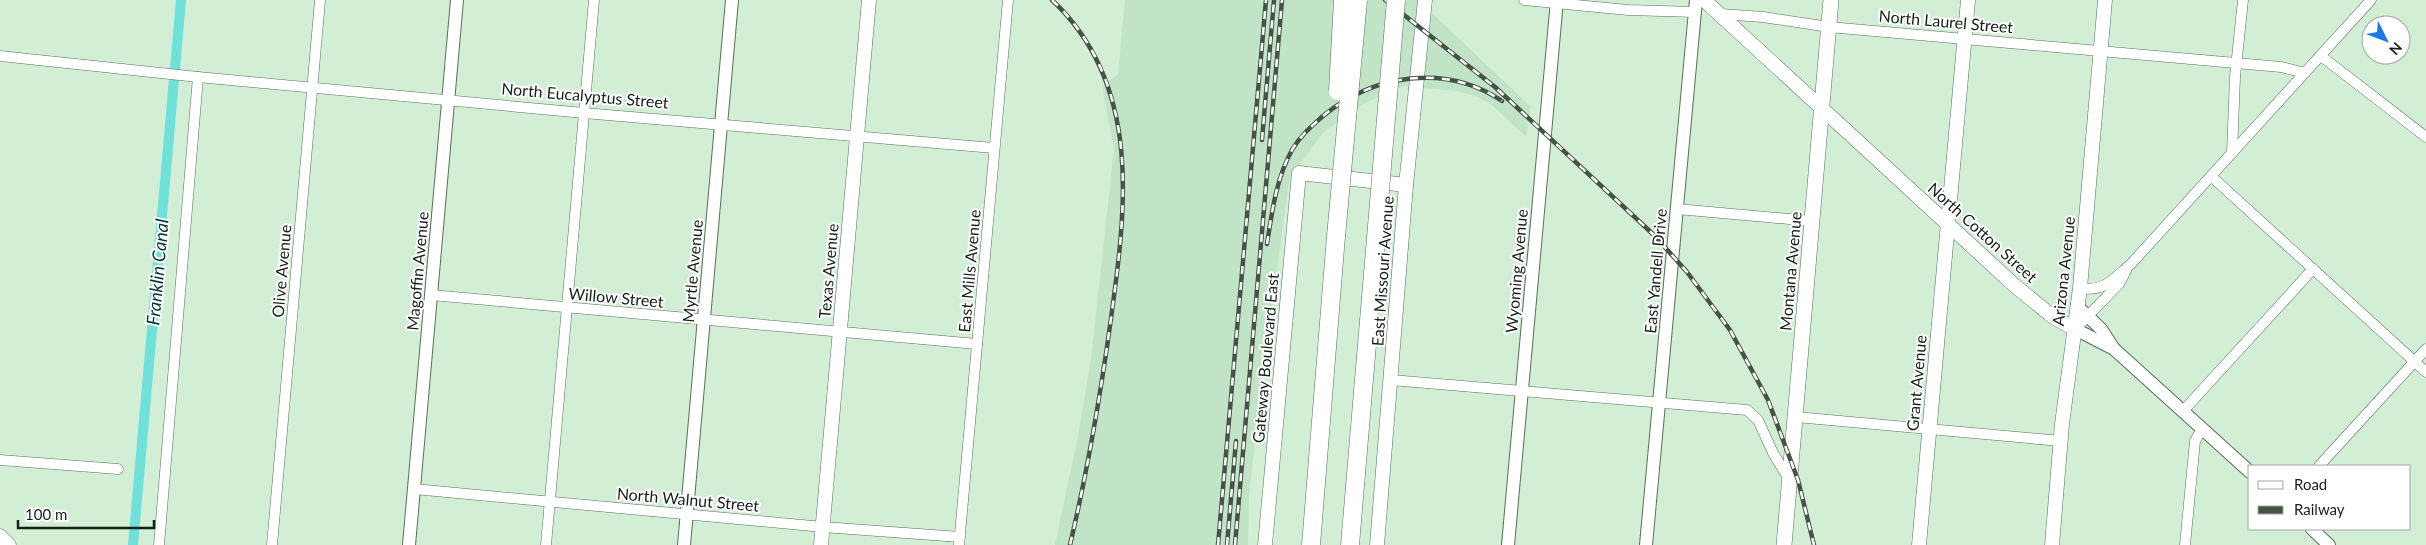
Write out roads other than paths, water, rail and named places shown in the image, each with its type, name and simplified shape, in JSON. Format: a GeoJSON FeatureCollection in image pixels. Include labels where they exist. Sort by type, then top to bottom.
{"type":"FeatureCollection","features":[{"type":"Feature","properties":{"kind":"highway"},"geometry":{"type":"LineString","coordinates":[[1336,236],[1331,166],[1343,0]]}},
{"type":"Feature","properties":{"kind":"highway"},"geometry":{"type":"LineString","coordinates":[[1311,545],[1336,236],[1358,0]]}},
{"type":"Feature","properties":{"kind":"highway"},"geometry":{"type":"LineString","coordinates":[[1350,545],[1396,0]]}},
{"type":"Feature","properties":{"kind":"highway"},"geometry":{"type":"LineString","coordinates":[[1355,493],[1364,530],[1362,545]]}},
{"type":"Feature","properties":{"kind":"main road","name":"Texas Avenue"},"geometry":{"type":"LineString","coordinates":[[821,545],[869,0]]}},
{"type":"Feature","properties":{"kind":"main road","name":"East Missouri Avenue"},"geometry":{"type":"LineString","coordinates":[[1377,545],[1406,185],[1419,77],[1425,0]]}},
{"type":"Feature","properties":{"kind":"main road","name":"North Cotton Street"},"geometry":{"type":"LineString","coordinates":[[1704,0],[1948,225],[2052,317],[2074,329]]}},
{"type":"Feature","properties":{"kind":"main road","name":"Montana Avenue"},"geometry":{"type":"LineString","coordinates":[[1784,545],[1831,0]]}},
{"type":"Feature","properties":{"kind":"main road","name":"Grant Avenue"},"geometry":{"type":"LineString","coordinates":[[1919,545],[1968,0]]}},
{"type":"Feature","properties":{"kind":"main road","name":"Arizona Avenue"},"geometry":{"type":"LineString","coordinates":[[2052,545],[2061,441],[2080,288],[2105,0]]}},
{"type":"Feature","properties":{"kind":"main road","name":"Gateway Boulevard East"},"geometry":{"type":"LineString","coordinates":[[1265,545],[1298,173],[1406,185]]}},
{"type":"Feature","properties":{"kind":"main road"},"geometry":{"type":"LineString","coordinates":[[0,536],[9,545]]}},
{"type":"Feature","properties":{"kind":"street","name":"Olive Avenue"},"geometry":{"type":"LineString","coordinates":[[272,545],[320,0]]}},
{"type":"Feature","properties":{"kind":"street","name":"Magoffin Avenue"},"geometry":{"type":"LineString","coordinates":[[409,545],[457,0]]}},
{"type":"Feature","properties":{"kind":"street"},"geometry":{"type":"LineString","coordinates":[[546,545],[594,0]]}},
{"type":"Feature","properties":{"kind":"street","name":"Myrtle Avenue"},"geometry":{"type":"LineString","coordinates":[[684,545],[732,0]]}},
{"type":"Feature","properties":{"kind":"street","name":"East Mills Avenue"},"geometry":{"type":"LineString","coordinates":[[959,541],[1008,0]]}},
{"type":"Feature","properties":{"kind":"street","name":"North Laurel Street"},"geometry":{"type":"LineString","coordinates":[[1524,0],[1628,10],[1696,6],[1721,14],[1763,17],[1829,28],[2281,67],[2305,73]]}},
{"type":"Feature","properties":{"kind":"street"},"geometry":{"type":"LineString","coordinates":[[2232,153],[2243,0]]}},
{"type":"Feature","properties":{"kind":"street"},"geometry":{"type":"LineString","coordinates":[[2080,288],[2091,290],[2103,287],[2131,264],[2371,0]]}},
{"type":"Feature","properties":{"kind":"street","name":"Wyoming Avenue"},"geometry":{"type":"LineString","coordinates":[[1508,545],[1556,2]]}},
{"type":"Feature","properties":{"kind":"street","name":"East Yandell Drive"},"geometry":{"type":"LineString","coordinates":[[1646,545],[1696,6]]}},
{"type":"Feature","properties":{"kind":"street","name":"North Eucalyptus Street"},"geometry":{"type":"LineString","coordinates":[[0,56],[312,88],[857,138],[994,148]]}},
{"type":"Feature","properties":{"kind":"street"},"geometry":{"type":"LineString","coordinates":[[2321,56],[2426,137]]}},
{"type":"Feature","properties":{"kind":"street"},"geometry":{"type":"LineString","coordinates":[[158,545],[198,77]]}},
{"type":"Feature","properties":{"kind":"street"},"geometry":{"type":"LineString","coordinates":[[2211,176],[2426,372]]}},
{"type":"Feature","properties":{"kind":"street"},"geometry":{"type":"LineString","coordinates":[[1676,208],[1812,221]]}},
{"type":"Feature","properties":{"kind":"street"},"geometry":{"type":"LineString","coordinates":[[2074,329],[2119,284],[2131,264]]}},
{"type":"Feature","properties":{"kind":"street"},"geometry":{"type":"LineString","coordinates":[[2183,412],[2313,269]]}},
{"type":"Feature","properties":{"kind":"street","name":"Willow Street"},"geometry":{"type":"LineString","coordinates":[[431,295],[978,344]]}},
{"type":"Feature","properties":{"kind":"street"},"geometry":{"type":"LineString","coordinates":[[2077,306],[2101,329],[2114,349]]}},
{"type":"Feature","properties":{"kind":"street","name":"North Cotton Street"},"geometry":{"type":"LineString","coordinates":[[2074,329],[2114,349],[2248,470]]}},
{"type":"Feature","properties":{"kind":"street"},"geometry":{"type":"LineString","coordinates":[[2320,465],[2426,349]]}},
{"type":"Feature","properties":{"kind":"street"},"geometry":{"type":"LineString","coordinates":[[1391,380],[1747,410],[1753,413],[1758,420],[1772,453],[1790,481]]}},
{"type":"Feature","properties":{"kind":"street"},"geometry":{"type":"LineString","coordinates":[[1796,417],[2061,441]]}},
{"type":"Feature","properties":{"kind":"street"},"geometry":{"type":"LineString","coordinates":[[2185,545],[2195,441],[2202,429]]}},
{"type":"Feature","properties":{"kind":"street"},"geometry":{"type":"LineString","coordinates":[[0,460],[118,469]]}},
{"type":"Feature","properties":{"kind":"street","name":"North Walnut Street"},"geometry":{"type":"LineString","coordinates":[[414,489],[959,541]]}},
{"type":"Feature","properties":{"kind":"street"},"geometry":{"type":"LineString","coordinates":[[2313,530],[2330,545]]}},
{"type":"Feature","properties":{"kind":"waterway","name":"Franklin Canal"},"geometry":{"type":"LineString","coordinates":[[133,545],[181,0]]}},
{"type":"Feature","properties":{"kind":"railway"},"geometry":{"type":"LineString","coordinates":[[1052,0],[1083,36],[1104,75],[1116,116],[1122,160],[1123,205],[1114,295],[1096,417],[1070,545]]}},
{"type":"Feature","properties":{"kind":"railway"},"geometry":{"type":"LineString","coordinates":[[1218,545],[1266,0]]}},
{"type":"Feature","properties":{"kind":"railway"},"geometry":{"type":"LineString","coordinates":[[1262,140],[1274,0]]}},
{"type":"Feature","properties":{"kind":"railway"},"geometry":{"type":"LineString","coordinates":[[1235,545],[1282,0]]}},
{"type":"Feature","properties":{"kind":"railway"},"geometry":{"type":"LineString","coordinates":[[1385,0],[1495,87],[1655,236],[1687,272],[1730,330],[1768,400],[1798,480],[1814,545]]}},
{"type":"Feature","properties":{"kind":"railway"},"geometry":{"type":"LineString","coordinates":[[1267,244],[1278,184],[1292,150],[1310,127],[1343,102],[1387,83],[1411,78],[1458,81],[1480,89],[1502,101]]}},
{"type":"Feature","properties":{"kind":"railway"},"geometry":{"type":"LineString","coordinates":[[1227,545],[1236,441]]}}]}
